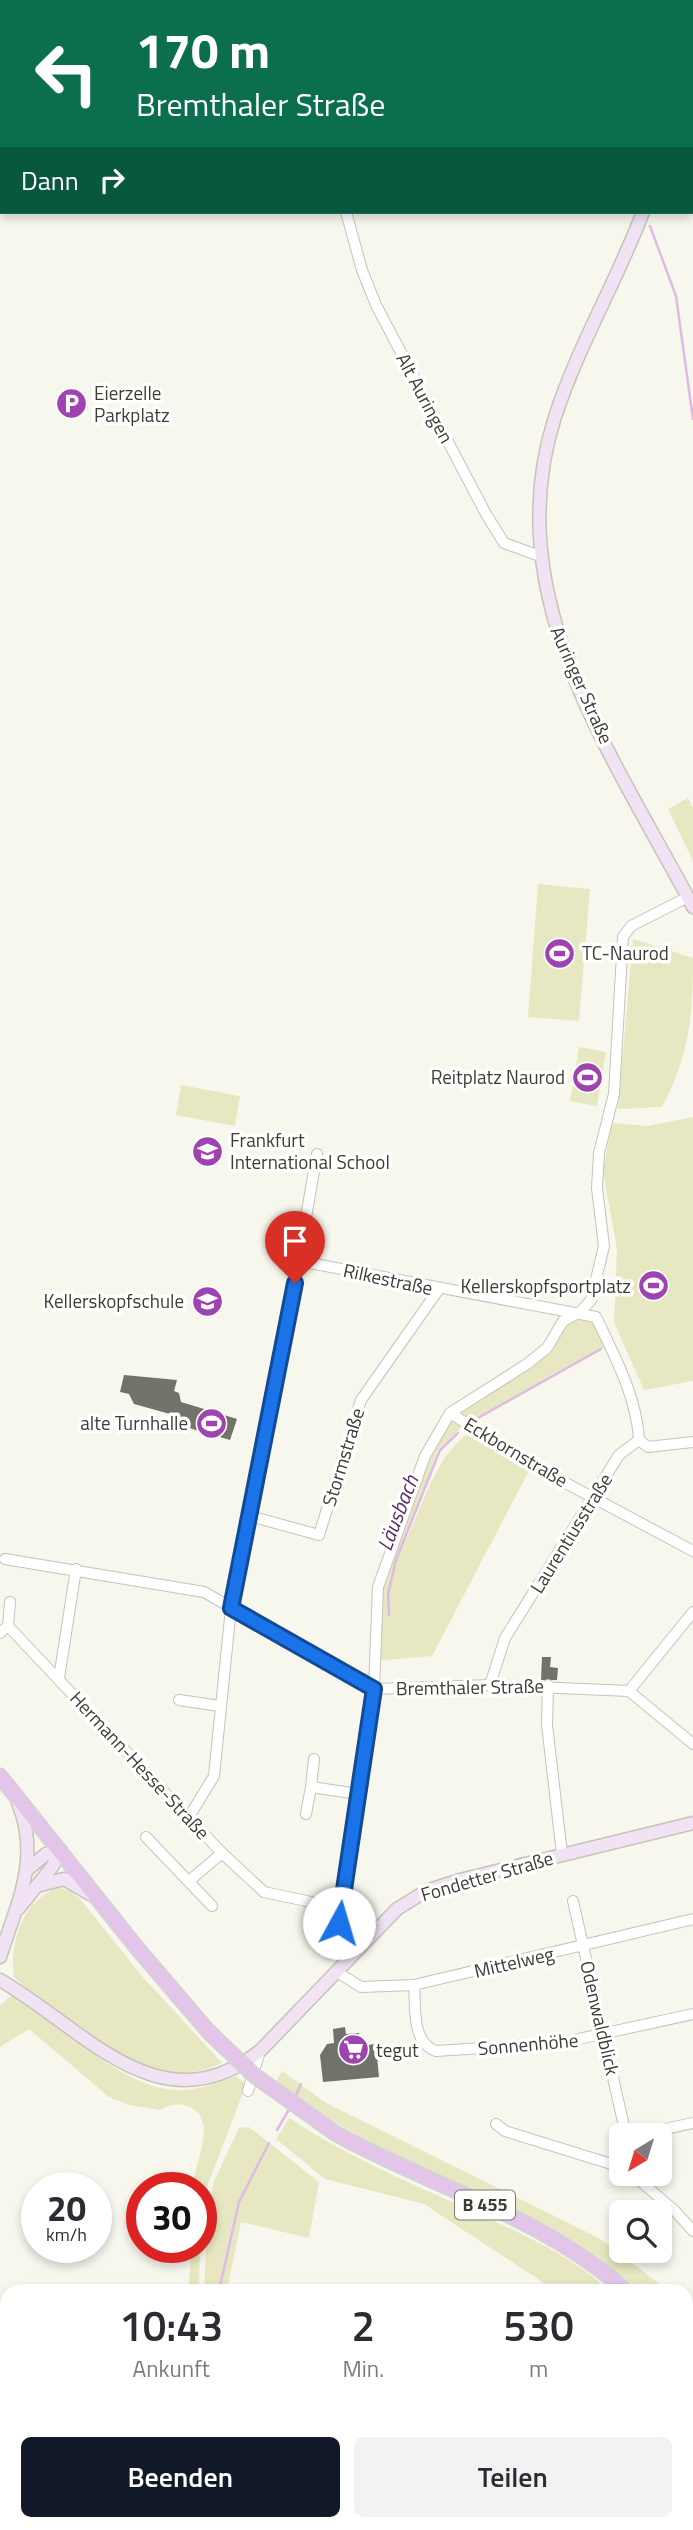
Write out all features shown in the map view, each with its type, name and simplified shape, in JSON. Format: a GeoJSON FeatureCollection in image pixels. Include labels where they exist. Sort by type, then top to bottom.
{"type":"FeatureCollection","features":[{"type":"Feature","properties":{"kind":"main road","name":"B 455"},"geometry":{"type":"LineString","coordinates":[[0,1776],[103,1906],[208,2031],[264,2083],[335,2133],[380,2158],[554,2238],[594,2264],[618,2284]]}},
{"type":"Feature","properties":{"kind":"street","name":"Alt Auringen"},"geometry":{"type":"LineString","coordinates":[[347,214],[376,305],[486,514],[504,543],[540,556]]}},
{"type":"Feature","properties":{"kind":"street","name":"Auringer Straße"},"geometry":{"type":"LineString","coordinates":[[642,214],[577,360],[555,419],[542,474],[539,506],[540,556],[550,608],[566,659],[690,902]]}},
{"type":"Feature","properties":{"kind":"street"},"geometry":{"type":"LineString","coordinates":[[350,1958],[340,1944],[339,1909],[374,1689],[377,1587],[425,1456],[450,1413],[527,1364],[547,1348],[563,1321],[580,1312],[591,1300],[604,1246],[598,1177],[599,1153],[614,1094],[623,937],[631,926],[690,902]]}},
{"type":"Feature","properties":{"kind":"street"},"geometry":{"type":"LineString","coordinates":[[189,1817],[214,1776],[231,1608],[299,1261],[317,1154]]}},
{"type":"Feature","properties":{"kind":"street","name":"Rilkestraße"},"geometry":{"type":"LineString","coordinates":[[299,1261],[439,1289],[580,1312]]}},
{"type":"Feature","properties":{"kind":"street","name":"Stormstraße"},"geometry":{"type":"LineString","coordinates":[[250,1516],[319,1535],[361,1400],[439,1289]]}},
{"type":"Feature","properties":{"kind":"street"},"geometry":{"type":"LineString","coordinates":[[580,1312],[596,1317],[622,1373],[638,1426],[639,1440],[648,1447],[693,1442]]}},
{"type":"Feature","properties":{"kind":"street","name":"Eckbornstraße"},"geometry":{"type":"LineString","coordinates":[[450,1413],[532,1465],[693,1551]]}},
{"type":"Feature","properties":{"kind":"street","name":"Laurentiusstraße"},"geometry":{"type":"LineString","coordinates":[[490,1685],[505,1638],[620,1455],[639,1440]]}},
{"type":"Feature","properties":{"kind":"street","name":"Bremthaler Straße"},"geometry":{"type":"LineString","coordinates":[[5,1559],[204,1592],[374,1689],[548,1685],[629,1690]]}},
{"type":"Feature","properties":{"kind":"street","name":"Hermann-Hesse-Straße"},"geometry":{"type":"LineString","coordinates":[[58,1678],[76,1569]]}},
{"type":"Feature","properties":{"kind":"street","name":"Hermann-Hesse-Straße"},"geometry":{"type":"LineString","coordinates":[[10,1602],[4,1630],[58,1678],[222,1853],[264,1892],[339,1909]]}},
{"type":"Feature","properties":{"kind":"street"},"geometry":{"type":"LineString","coordinates":[[693,1612],[629,1690],[693,1744]]}},
{"type":"Feature","properties":{"kind":"street"},"geometry":{"type":"LineString","coordinates":[[548,1685],[548,1737],[562,1854]]}},
{"type":"Feature","properties":{"kind":"street"},"geometry":{"type":"LineString","coordinates":[[179,1700],[220,1706]]}},
{"type":"Feature","properties":{"kind":"street"},"geometry":{"type":"LineString","coordinates":[[306,1814],[314,1759]]}},
{"type":"Feature","properties":{"kind":"street"},"geometry":{"type":"LineString","coordinates":[[311,1787],[358,1794]]}},
{"type":"Feature","properties":{"kind":"street"},"geometry":{"type":"LineString","coordinates":[[0,1957],[27,1870],[29,1835],[14,1793]]}},
{"type":"Feature","properties":{"kind":"street","name":"Fondetter Straße"},"geometry":{"type":"LineString","coordinates":[[0,1980],[124,2065],[154,2077],[187,2081],[219,2075],[260,2051],[397,1909],[414,1897],[460,1880],[693,1823]]}},
{"type":"Feature","properties":{"kind":"street"},"geometry":{"type":"LineString","coordinates":[[146,1837],[212,1906]]}},
{"type":"Feature","properties":{"kind":"street"},"geometry":{"type":"LineString","coordinates":[[27,1870],[46,1854],[61,1851]]}},
{"type":"Feature","properties":{"kind":"street"},"geometry":{"type":"LineString","coordinates":[[12,1920],[61,1851]]}},
{"type":"Feature","properties":{"kind":"street","name":"Hermann-Hesse-Straße"},"geometry":{"type":"LineString","coordinates":[[189,1881],[222,1853]]}},
{"type":"Feature","properties":{"kind":"street"},"geometry":{"type":"LineString","coordinates":[[34,1888],[64,1879],[81,1886],[103,1906]]}},
{"type":"Feature","properties":{"kind":"street","name":"Odenwaldblick"},"geometry":{"type":"LineString","coordinates":[[573,1901],[623,2123]]}},
{"type":"Feature","properties":{"kind":"street","name":"Mittelweg"},"geometry":{"type":"LineString","coordinates":[[337,1972],[361,1987],[414,1984],[693,1919]]}},
{"type":"Feature","properties":{"kind":"street","name":"Sonnenhöhe"},"geometry":{"type":"LineString","coordinates":[[414,1984],[419,2039],[426,2047],[436,2051],[560,2043],[603,2036],[693,2014]]}},
{"type":"Feature","properties":{"kind":"street"},"geometry":{"type":"LineString","coordinates":[[248,2091],[260,2051]]}},
{"type":"Feature","properties":{"kind":"street"},"geometry":{"type":"LineString","coordinates":[[672,2128],[693,2123]]}},
{"type":"Feature","properties":{"kind":"street"},"geometry":{"type":"LineString","coordinates":[[496,2124],[505,2131],[609,2162]]}},
{"type":"Feature","properties":{"kind":"street"},"geometry":{"type":"LineString","coordinates":[[646,2186],[693,2231]]}},
{"type":"Feature","properties":{"kind":"green space"},"geometry":{"type":"Polygon","coordinates":[[[688,798],[693,808],[693,861],[668,809],[688,798]]]}},
{"type":"Feature","properties":{"kind":"green space","name":"TC-Naurod"},"geometry":{"type":"Polygon","coordinates":[[[538,884],[590,889],[579,1021],[528,1017],[538,884]]]}},
{"type":"Feature","properties":{"kind":"green space"},"geometry":{"type":"Polygon","coordinates":[[[633,939],[693,958],[692,998],[684,1053],[662,1107],[618,1109],[633,939]]]}},
{"type":"Feature","properties":{"kind":"green space","name":"Reitplatz Naurod"},"geometry":{"type":"Polygon","coordinates":[[[579,1047],[606,1052],[597,1106],[570,1101],[579,1047]]]}},
{"type":"Feature","properties":{"kind":"green space"},"geometry":{"type":"Polygon","coordinates":[[[181,1085],[240,1096],[235,1126],[176,1115],[181,1085]]]}},
{"type":"Feature","properties":{"kind":"green space","name":"Kellerskopfsportplatz"},"geometry":{"type":"Polygon","coordinates":[[[693,1117],[693,1381],[644,1390],[614,1322],[617,1250],[603,1171],[612,1123],[648,1126],[693,1117]]]}},
{"type":"Feature","properties":{"kind":"green space"},"geometry":{"type":"Polygon","coordinates":[[[580,1312],[596,1317],[609,1345],[465,1425],[439,1448],[402,1547],[439,1467],[460,1440],[474,1429],[532,1465],[432,1656],[374,1661],[378,1587],[425,1456],[450,1413],[547,1348],[563,1321],[580,1312]]]}},
{"type":"Feature","properties":{"kind":"green space"},"geometry":{"type":"Polygon","coordinates":[[[58,1888],[69,1890],[81,1900],[142,1976],[222,2063],[195,2072],[176,2073],[148,2069],[133,2063],[97,2043],[14,1977],[14,1950],[21,1924],[36,1902],[58,1888]]]}},
{"type":"Feature","properties":{"kind":"green space"},"geometry":{"type":"Polygon","coordinates":[[[11,1996],[116,2068],[161,2088],[184,2090],[204,2087],[236,2076],[246,2085],[213,2172],[195,2172],[204,2131],[197,2112],[180,2105],[160,2110],[129,2105],[109,2097],[29,2029],[0,2047],[0,2005],[11,1996]]]}},
{"type":"Feature","properties":{"kind":"green space"},"geometry":{"type":"Polygon","coordinates":[[[282,2071],[326,2103],[599,2238],[609,2246],[609,2263],[632,2263],[660,2284],[630,2284],[589,2251],[562,2234],[419,2167],[327,2117],[275,2083],[282,2071]]]}},
{"type":"Feature","properties":{"kind":"green space"},"geometry":{"type":"Polygon","coordinates":[[[289,2118],[376,2167],[541,2244],[577,2265],[602,2284],[545,2284],[424,2204],[325,2179],[276,2139],[289,2118]]]}},
{"type":"Feature","properties":{"kind":"green space"},"geometry":{"type":"Polygon","coordinates":[[[249,2127],[319,2182],[309,2238],[241,2222],[228,2284],[204,2284],[205,2263],[217,2263],[217,2175],[239,2128],[249,2127]]]}},
{"type":"Feature","properties":{"kind":"green space"},"geometry":{"type":"Polygon","coordinates":[[[191,2263],[200,2263],[199,2284],[189,2284],[191,2263]]]}},
{"type":"Feature","properties":{"kind":"building"},"geometry":{"type":"Polygon","coordinates":[[[124,1375],[177,1380],[174,1391],[179,1393],[181,1402],[237,1419],[230,1440],[186,1427],[188,1419],[134,1404],[129,1394],[120,1392],[124,1375]]]}},
{"type":"Feature","properties":{"kind":"building"},"geometry":{"type":"Polygon","coordinates":[[[542,1657],[551,1657],[550,1667],[558,1668],[557,1680],[541,1680],[542,1657]]]}},
{"type":"Feature","properties":{"kind":"building","name":"tegut"},"geometry":{"type":"Polygon","coordinates":[[[345,2027],[346,2034],[359,2033],[361,2046],[383,2043],[384,2055],[377,2056],[379,2077],[323,2082],[320,2055],[327,2044],[334,2043],[333,2029],[345,2027]]]}},
{"type":"Feature","properties":{"kind":"waterway"},"geometry":{"type":"LineString","coordinates":[[650,226],[676,296],[693,419]]}},
{"type":"Feature","properties":{"kind":"waterway","name":"Läusbach"},"geometry":{"type":"LineString","coordinates":[[469,1423],[601,1349]]}},
{"type":"Feature","properties":{"kind":"waterway","name":"Läusbach"},"geometry":{"type":"LineString","coordinates":[[389,1615],[388,1594],[396,1560],[440,1450],[458,1433]]}},
{"type":"Feature","properties":{"kind":"waterway"},"geometry":{"type":"LineString","coordinates":[[294,2099],[301,2084]]}},
{"type":"Feature","properties":{"kind":"waterway"},"geometry":{"type":"LineString","coordinates":[[277,2130],[290,2108]]}},
{"type":"Feature","properties":{"kind":"waterway","name":"Läusbach"},"geometry":{"type":"LineString","coordinates":[[221,2284],[239,2202],[269,2143]]}},
{"type":"Feature","properties":{"kind":"place","name":"Eierzelle Parkplatz"},"geometry":{"type":"Point","coordinates":[71,404]}},
{"type":"Feature","properties":{"kind":"place","name":"TC-Naurod"},"geometry":{"type":"Point","coordinates":[559,953]}},
{"type":"Feature","properties":{"kind":"place","name":"Reitplatz Naurod"},"geometry":{"type":"Point","coordinates":[588,1077]}},
{"type":"Feature","properties":{"kind":"place","name":"Frankfurt International School"},"geometry":{"type":"Point","coordinates":[207,1151]}},
{"type":"Feature","properties":{"kind":"place","name":"Kellerskopfsportplatz"},"geometry":{"type":"Point","coordinates":[654,1286]}},
{"type":"Feature","properties":{"kind":"place","name":"Kellerskopfschule"},"geometry":{"type":"Point","coordinates":[207,1301]}},
{"type":"Feature","properties":{"kind":"place","name":"alte Turnhalle"},"geometry":{"type":"Point","coordinates":[211,1423]}},
{"type":"Feature","properties":{"kind":"place","name":"tegut"},"geometry":{"type":"Point","coordinates":[353,2050]}},
{"type":"Feature","properties":{"kind":"route"},"geometry":{"type":"LineString","coordinates":[[295,1283],[231,1608],[374,1689],[339,1923]]}}]}
